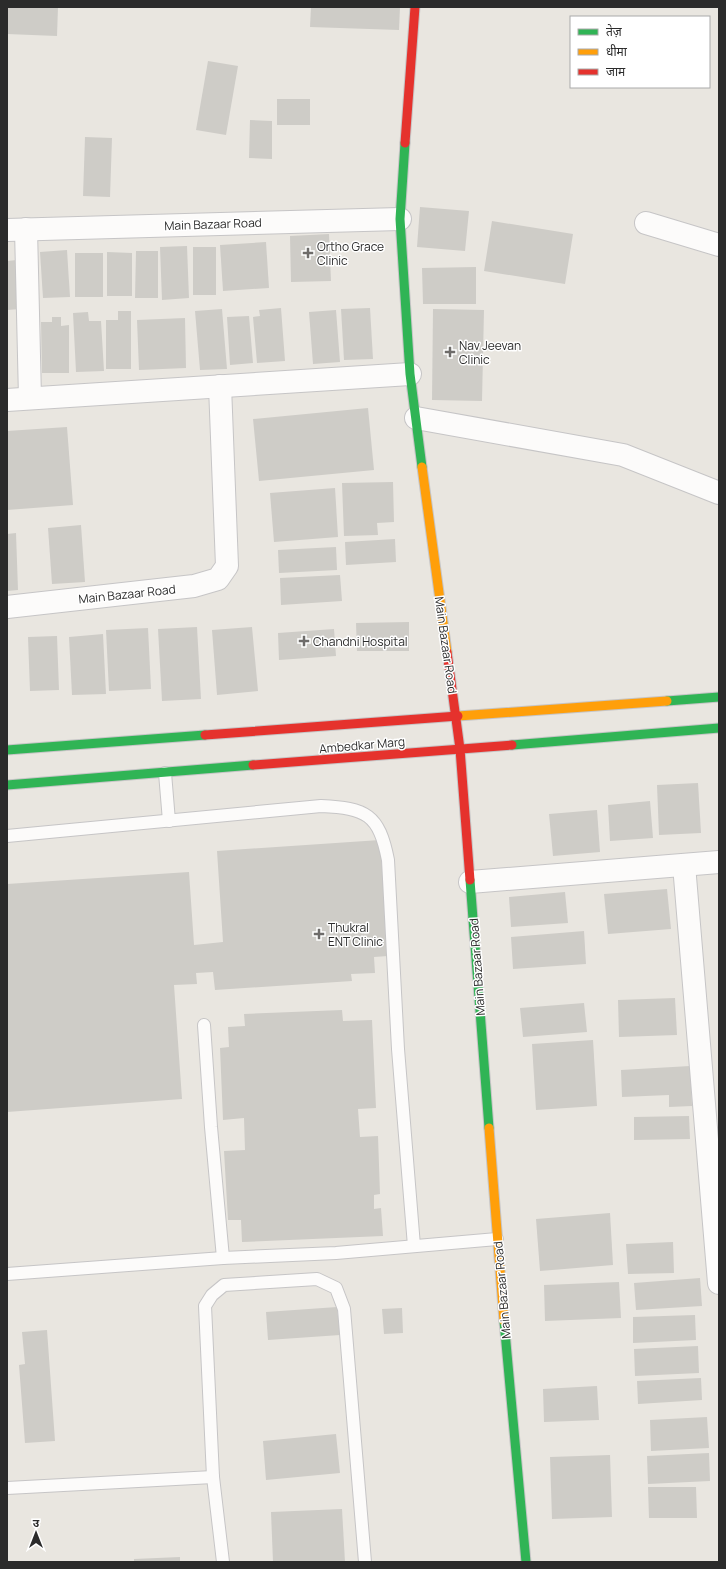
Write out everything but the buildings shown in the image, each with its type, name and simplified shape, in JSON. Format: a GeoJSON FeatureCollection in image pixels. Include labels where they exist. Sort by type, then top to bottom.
{"type":"FeatureCollection","features":[{"type":"Feature","properties":{"kind":"street","name":"Main Bazaar Road"},"geometry":{"type":"LineString","coordinates":[[415,7],[400,219],[410,374],[460,749],[497,1239],[526,1562]]}},
{"type":"Feature","properties":{"kind":"street","name":"Main Bazaar Road"},"geometry":{"type":"LineString","coordinates":[[30,398],[16,230],[400,219]]}},
{"type":"Feature","properties":{"kind":"street"},"geometry":{"type":"LineString","coordinates":[[646,223],[719,245]]}},
{"type":"Feature","properties":{"kind":"street"},"geometry":{"type":"LineString","coordinates":[[7,400],[410,374]]}},
{"type":"Feature","properties":{"kind":"street","name":"Main Bazaar Road"},"geometry":{"type":"LineString","coordinates":[[7,607],[194,586],[218,579],[227,566],[220,386]]}},
{"type":"Feature","properties":{"kind":"street"},"geometry":{"type":"LineString","coordinates":[[416,418],[623,455],[719,493]]}},
{"type":"Feature","properties":{"kind":"street","name":"Ambedkar Marg"},"geometry":{"type":"LineString","coordinates":[[7,750],[719,697]]}},
{"type":"Feature","properties":{"kind":"street","name":"Ambedkar Marg"},"geometry":{"type":"LineString","coordinates":[[7,785],[719,728]]}},
{"type":"Feature","properties":{"kind":"street"},"geometry":{"type":"LineString","coordinates":[[470,882],[719,862]]}},
{"type":"Feature","properties":{"kind":"street"},"geometry":{"type":"LineString","coordinates":[[684,865],[717,1225],[719,1283]]}},
{"type":"Feature","properties":{"kind":"lane"},"geometry":{"type":"LineString","coordinates":[[165,772],[169,820]]}},
{"type":"Feature","properties":{"kind":"lane"},"geometry":{"type":"LineString","coordinates":[[7,836],[320,806],[347,807],[365,814],[378,827],[388,860],[398,1049],[414,1246]]}},
{"type":"Feature","properties":{"kind":"lane"},"geometry":{"type":"LineString","coordinates":[[204,1025],[211,1127],[223,1258]]}},
{"type":"Feature","properties":{"kind":"lane"},"geometry":{"type":"LineString","coordinates":[[7,1274],[223,1258],[336,1253],[497,1239]]}},
{"type":"Feature","properties":{"kind":"lane"},"geometry":{"type":"LineString","coordinates":[[223,1562],[213,1477],[205,1306],[212,1295],[224,1285],[317,1279],[336,1288],[344,1310],[364,1562]]}},
{"type":"Feature","properties":{"kind":"lane"},"geometry":{"type":"LineString","coordinates":[[7,1488],[213,1477]]}},
{"type":"Feature","properties":{"kind":"traffic: fast"},"geometry":{"type":"LineString","coordinates":[[405,143],[400,219],[410,374],[422,467]]}},
{"type":"Feature","properties":{"kind":"traffic: fast"},"geometry":{"type":"LineString","coordinates":[[667,701],[719,697]]}},
{"type":"Feature","properties":{"kind":"traffic: fast"},"geometry":{"type":"LineString","coordinates":[[512,745],[719,728]]}},
{"type":"Feature","properties":{"kind":"traffic: fast"},"geometry":{"type":"LineString","coordinates":[[7,750],[205,735]]}},
{"type":"Feature","properties":{"kind":"traffic: fast"},"geometry":{"type":"LineString","coordinates":[[7,785],[253,765]]}},
{"type":"Feature","properties":{"kind":"traffic: fast"},"geometry":{"type":"LineString","coordinates":[[470,880],[489,1128]]}},
{"type":"Feature","properties":{"kind":"traffic: fast"},"geometry":{"type":"LineString","coordinates":[[504,1321],[526,1562]]}},
{"type":"Feature","properties":{"kind":"traffic: slow"},"geometry":{"type":"LineString","coordinates":[[422,467],[447,652]]}},
{"type":"Feature","properties":{"kind":"traffic: slow"},"geometry":{"type":"LineString","coordinates":[[458,716],[667,701]]}},
{"type":"Feature","properties":{"kind":"traffic: slow"},"geometry":{"type":"LineString","coordinates":[[489,1128],[504,1321]]}},
{"type":"Feature","properties":{"kind":"traffic: jam"},"geometry":{"type":"LineString","coordinates":[[405,143],[415,7]]}},
{"type":"Feature","properties":{"kind":"traffic: jam"},"geometry":{"type":"LineString","coordinates":[[447,652],[460,749],[470,880]]}},
{"type":"Feature","properties":{"kind":"traffic: jam"},"geometry":{"type":"LineString","coordinates":[[205,735],[458,716]]}},
{"type":"Feature","properties":{"kind":"traffic: jam"},"geometry":{"type":"LineString","coordinates":[[253,765],[512,745]]}},
{"type":"Feature","properties":{"kind":"place","name":"Ortho Grace Clinic"},"geometry":{"type":"Point","coordinates":[308,253]}},
{"type":"Feature","properties":{"kind":"place","name":"Nav Jeevan Clinic"},"geometry":{"type":"Point","coordinates":[450,352]}},
{"type":"Feature","properties":{"kind":"place","name":"Chandni Hospital"},"geometry":{"type":"Point","coordinates":[304,641]}},
{"type":"Feature","properties":{"kind":"place","name":"Thukral ENT Clinic"},"geometry":{"type":"Point","coordinates":[319,934]}}]}
